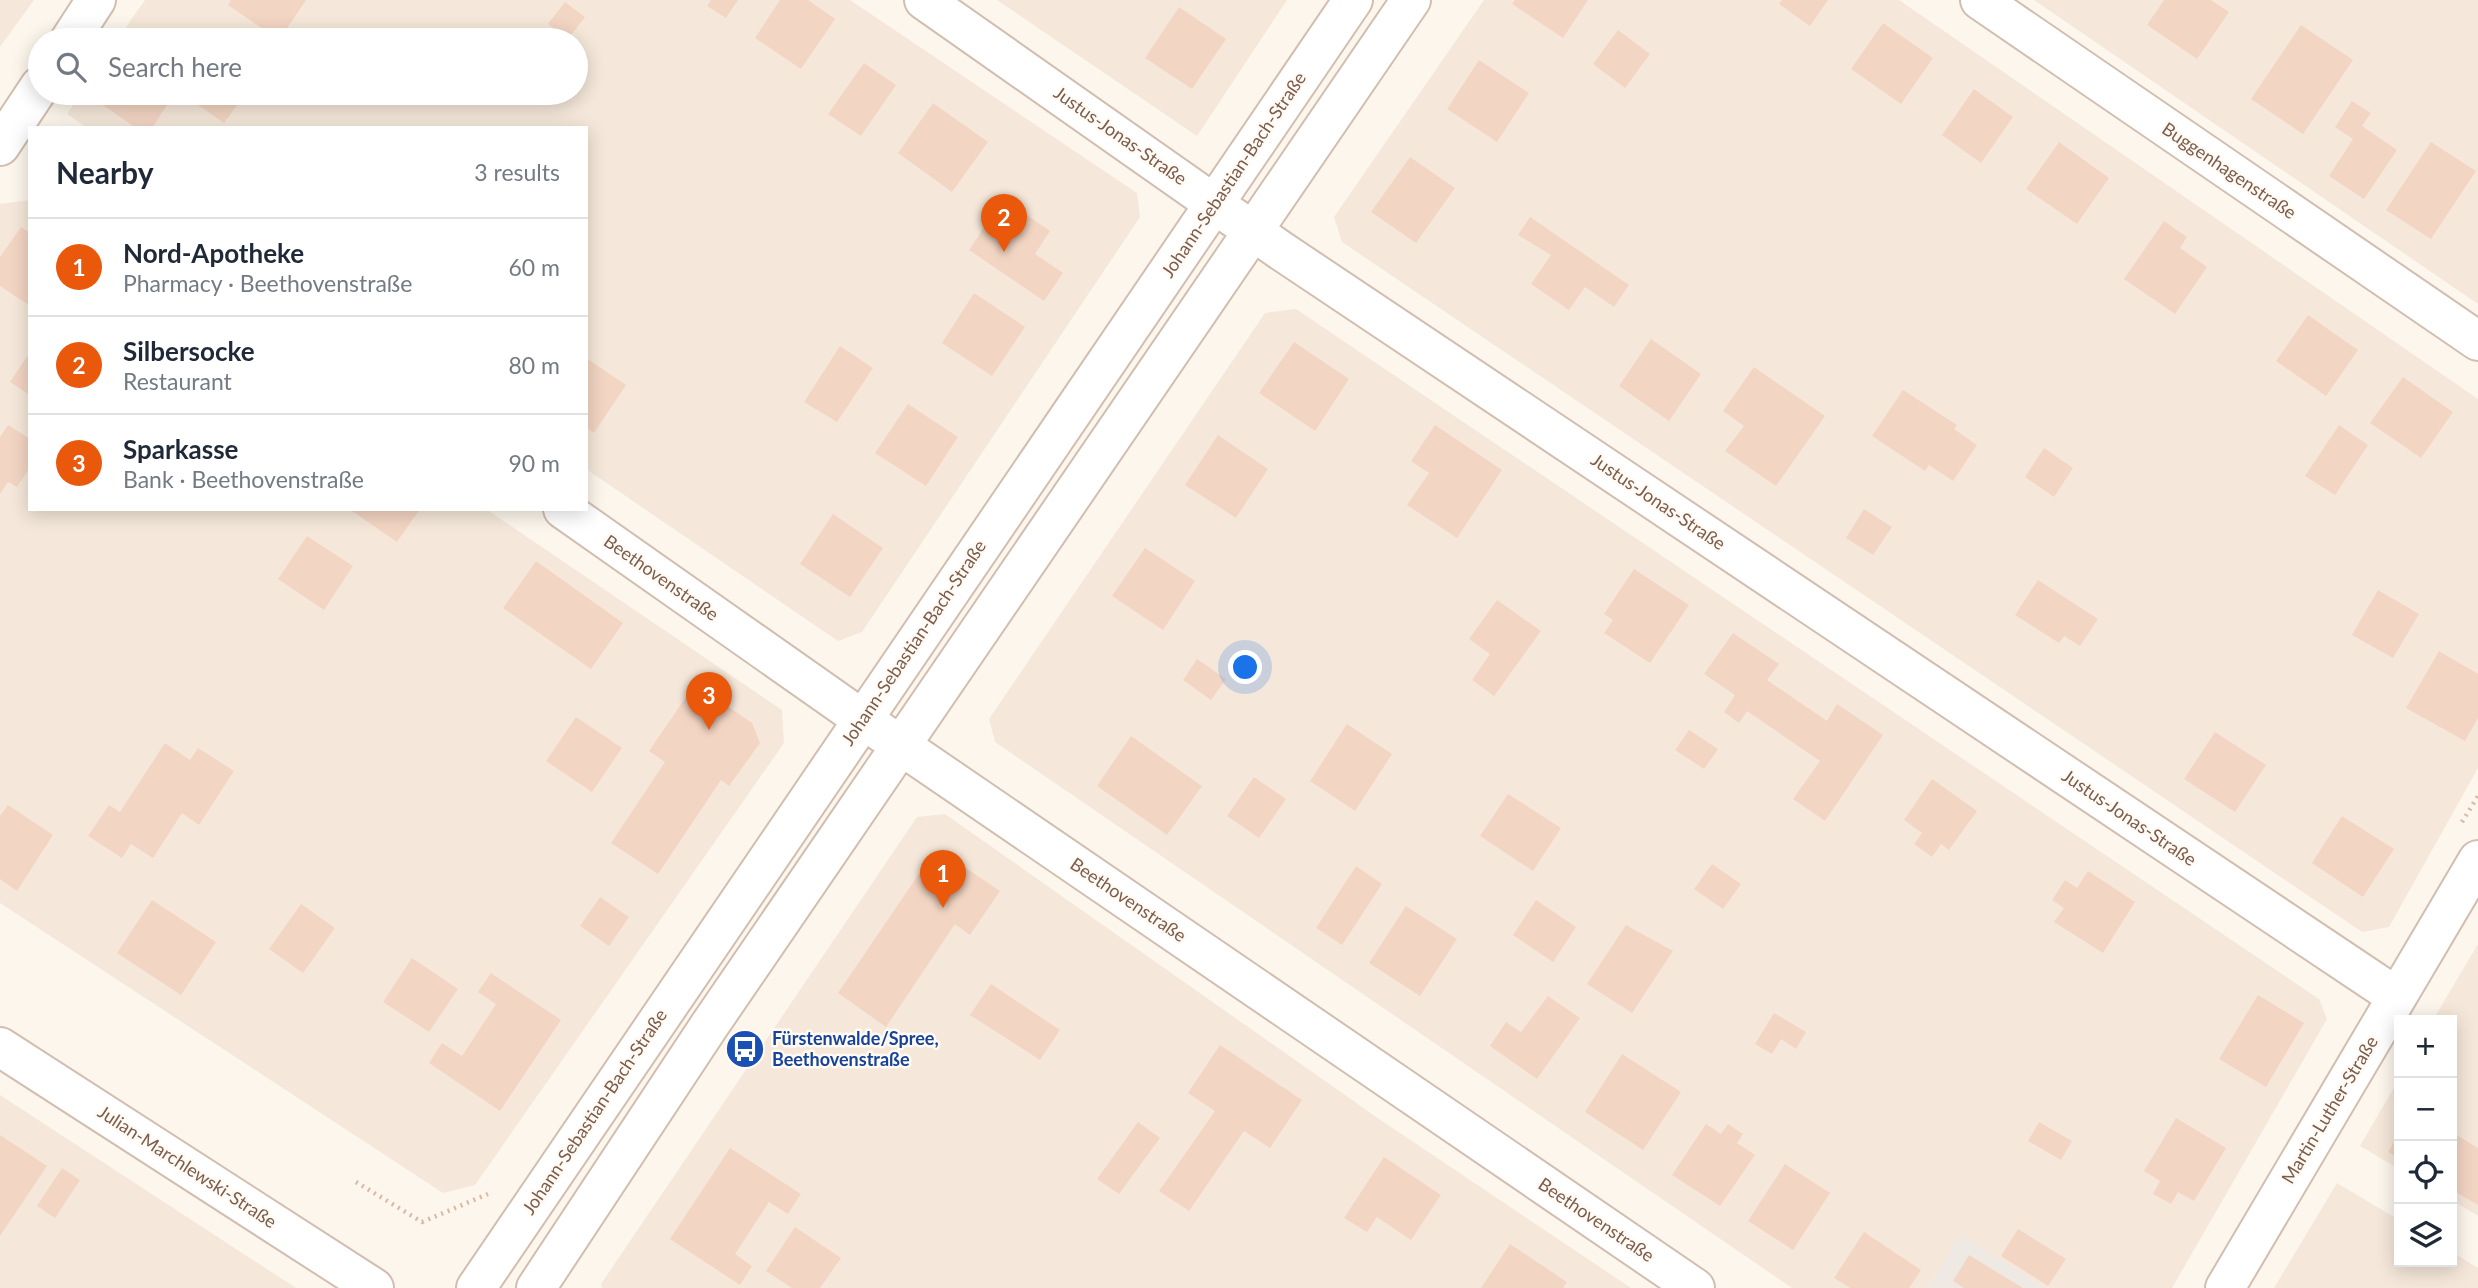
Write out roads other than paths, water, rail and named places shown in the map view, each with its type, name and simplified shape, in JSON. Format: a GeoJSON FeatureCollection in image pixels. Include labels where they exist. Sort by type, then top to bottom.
{"type":"FeatureCollection","features":[{"type":"Feature","properties":{"kind":"street"},"geometry":{"type":"LineString","coordinates":[[78,28],[96,0]]}},
{"type":"Feature","properties":{"kind":"street","name":"Justus-Jonas-Straße"},"geometry":{"type":"LineString","coordinates":[[924,0],[1254,230],[2397,997]]}},
{"type":"Feature","properties":{"kind":"street","name":"Johann-Sebastian-Bach-Straße"},"geometry":{"type":"LineString","coordinates":[[476,1288],[1353,0]]}},
{"type":"Feature","properties":{"kind":"street"},"geometry":{"type":"LineString","coordinates":[[536,1288],[901,745],[1411,0]]}},
{"type":"Feature","properties":{"kind":"street","name":"Buggenhagenstraße"},"geometry":{"type":"LineString","coordinates":[[1980,0],[2478,341]]}},
{"type":"Feature","properties":{"kind":"street"},"geometry":{"type":"LineString","coordinates":[[11,131],[28,105]]}},
{"type":"Feature","properties":{"kind":"street","name":"Beethovenstraße"},"geometry":{"type":"LineString","coordinates":[[566,511],[863,719],[1695,1288]]}},
{"type":"Feature","properties":{"kind":"street","name":"Martin-Luther-Straße"},"geometry":{"type":"LineString","coordinates":[[2225,1288],[2478,860]]}},
{"type":"Feature","properties":{"kind":"street","name":"Julian-Marchlewski-Straße"},"geometry":{"type":"LineString","coordinates":[[0,1046],[374,1288]]}},
{"type":"Feature","properties":{"kind":"place","name":"Silbersocke"},"geometry":{"type":"Point","coordinates":[1004,252]}},
{"type":"Feature","properties":{"kind":"place","name":"Sparkasse"},"geometry":{"type":"Point","coordinates":[709,730]}},
{"type":"Feature","properties":{"kind":"place","name":"Nord-Apotheke"},"geometry":{"type":"Point","coordinates":[943,908]}},
{"type":"Feature","properties":{"kind":"place","name":"Fürstenwalde/Spree, Beethovenstraße"},"geometry":{"type":"Point","coordinates":[745,1049]}}]}
